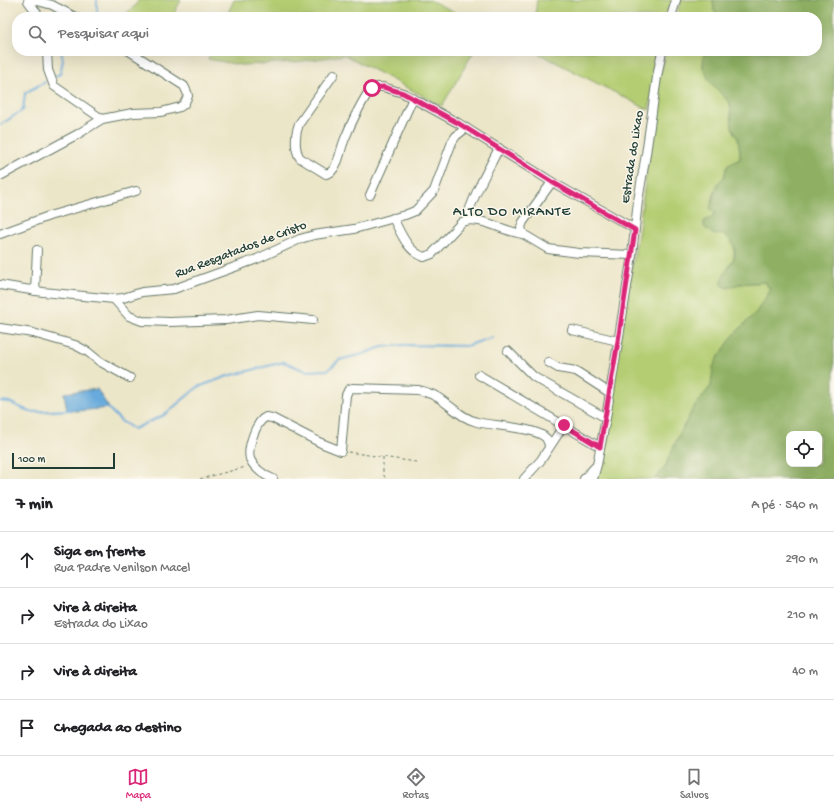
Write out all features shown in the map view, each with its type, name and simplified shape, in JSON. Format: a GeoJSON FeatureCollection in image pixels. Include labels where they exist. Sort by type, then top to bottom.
{"type":"FeatureCollection","features":[{"type":"Feature","properties":{"kind":"street"},"geometry":{"type":"LineString","coordinates":[[31,0],[37,12]]}},
{"type":"Feature","properties":{"kind":"street"},"geometry":{"type":"LineString","coordinates":[[31,0],[52,5],[65,12]]}},
{"type":"Feature","properties":{"kind":"street"},"geometry":{"type":"LineString","coordinates":[[672,12],[676,0]]}},
{"type":"Feature","properties":{"kind":"street"},"geometry":{"type":"LineString","coordinates":[[47,56],[48,70],[54,86],[102,119]]}},
{"type":"Feature","properties":{"kind":"street"},"geometry":{"type":"LineString","coordinates":[[0,176],[78,134],[102,119],[172,110],[180,107],[187,100],[187,92],[184,86],[137,56]]}},
{"type":"Feature","properties":{"kind":"street","name":"Estrada do Lixao"},"geometry":{"type":"LineString","coordinates":[[593,479],[606,418],[632,255],[661,56]]}},
{"type":"Feature","properties":{"kind":"street"},"geometry":{"type":"LineString","coordinates":[[334,74],[299,124],[296,131],[298,155],[300,158],[326,174],[332,172],[336,166],[343,142],[352,121],[361,103],[372,88],[390,88],[413,98],[466,128],[552,182],[635,230]]}},
{"type":"Feature","properties":{"kind":"street"},"geometry":{"type":"LineString","coordinates":[[370,196],[413,98]]}},
{"type":"Feature","properties":{"kind":"street","name":"Rua Resgatados de Cristo"},"geometry":{"type":"LineString","coordinates":[[0,285],[35,291],[114,299],[142,292],[174,289],[257,259],[300,239],[314,235],[354,229],[415,211],[434,191],[452,142],[456,136],[466,128]]}},
{"type":"Feature","properties":{"kind":"street"},"geometry":{"type":"LineString","coordinates":[[466,221],[476,193],[499,148]]}},
{"type":"Feature","properties":{"kind":"street"},"geometry":{"type":"LineString","coordinates":[[523,234],[521,227],[523,222],[552,182]]}},
{"type":"Feature","properties":{"kind":"street"},"geometry":{"type":"LineString","coordinates":[[0,234],[49,216],[136,191]]}},
{"type":"Feature","properties":{"kind":"street"},"geometry":{"type":"LineString","coordinates":[[393,218],[408,245],[416,253],[424,257],[432,254],[462,222],[466,221],[477,221],[523,234],[548,249],[579,253],[632,255]]}},
{"type":"Feature","properties":{"kind":"street"},"geometry":{"type":"LineString","coordinates":[[35,291],[38,250]]}},
{"type":"Feature","properties":{"kind":"street"},"geometry":{"type":"LineString","coordinates":[[114,299],[129,316],[142,321],[170,322],[221,320],[258,315],[313,320]]}},
{"type":"Feature","properties":{"kind":"street"},"geometry":{"type":"LineString","coordinates":[[0,328],[33,333],[75,345],[88,352],[99,361],[130,378]]}},
{"type":"Feature","properties":{"kind":"street"},"geometry":{"type":"LineString","coordinates":[[572,330],[618,341]]}},
{"type":"Feature","properties":{"kind":"street"},"geometry":{"type":"LineString","coordinates":[[508,350],[534,377],[606,418]]}},
{"type":"Feature","properties":{"kind":"street"},"geometry":{"type":"LineString","coordinates":[[548,362],[558,368],[576,371],[610,393]]}},
{"type":"Feature","properties":{"kind":"street"},"geometry":{"type":"LineString","coordinates":[[480,375],[600,447]]}},
{"type":"Feature","properties":{"kind":"street"},"geometry":{"type":"LineString","coordinates":[[273,479],[259,470],[250,458],[250,446],[256,427],[260,421],[266,416],[272,418],[321,443],[341,451],[346,395],[349,390],[353,388],[424,391],[443,400],[471,420],[541,434],[546,438],[550,447]]}},
{"type":"Feature","properties":{"kind":"street"},"geometry":{"type":"LineString","coordinates":[[524,479],[541,460],[564,425]]}},
{"type":"Feature","properties":{"kind":"street"},"geometry":{"type":"LineString","coordinates":[[584,479],[597,465]]}},
{"type":"Feature","properties":{"kind":"path"},"geometry":{"type":"LineString","coordinates":[[341,451],[416,462]]}},
{"type":"Feature","properties":{"kind":"path"},"geometry":{"type":"LineString","coordinates":[[383,457],[383,474],[386,479]]}},
{"type":"Feature","properties":{"kind":"path"},"geometry":{"type":"LineString","coordinates":[[200,479],[254,465]]}},
{"type":"Feature","properties":{"kind":"green space"},"geometry":{"type":"Polygon","coordinates":[[[139,0],[181,0],[175,12],[128,12],[139,0]]]}},
{"type":"Feature","properties":{"kind":"green space"},"geometry":{"type":"Polygon","coordinates":[[[234,0],[430,0],[454,12],[228,12],[234,0]]]}},
{"type":"Feature","properties":{"kind":"green space"},"geometry":{"type":"Polygon","coordinates":[[[537,0],[673,0],[670,12],[536,12],[537,0]]]}},
{"type":"Feature","properties":{"kind":"green space"},"geometry":{"type":"Polygon","coordinates":[[[681,0],[713,0],[715,12],[677,12],[681,0]]]}},
{"type":"Feature","properties":{"kind":"green space"},"geometry":{"type":"Polygon","coordinates":[[[713,0],[834,0],[834,479],[655,479],[665,467],[677,439],[693,409],[711,386],[713,367],[717,359],[733,336],[757,311],[771,289],[767,286],[766,282],[739,284],[727,288],[722,285],[724,274],[735,254],[734,248],[731,241],[726,236],[714,235],[704,227],[704,221],[711,218],[715,213],[710,209],[718,183],[724,177],[727,166],[740,159],[740,151],[738,139],[732,127],[730,103],[709,81],[703,67],[704,56],[822,56],[822,12],[715,12],[713,0]]]}},
{"type":"Feature","properties":{"kind":"green space"},"geometry":{"type":"Polygon","coordinates":[[[210,56],[338,56],[295,62],[241,65],[208,59],[210,56]]]}},
{"type":"Feature","properties":{"kind":"green space"},"geometry":{"type":"Polygon","coordinates":[[[347,56],[471,56],[442,106],[347,56]]]}},
{"type":"Feature","properties":{"kind":"green space"},"geometry":{"type":"Polygon","coordinates":[[[544,56],[660,56],[649,110],[544,56]]]}},
{"type":"Feature","properties":{"kind":"green space"},"geometry":{"type":"Polygon","coordinates":[[[665,56],[704,56],[703,67],[730,103],[732,127],[738,139],[740,159],[727,166],[724,177],[718,183],[715,213],[711,218],[723,234],[729,237],[734,245],[734,258],[725,274],[727,288],[739,284],[766,282],[771,289],[757,311],[733,336],[713,376],[711,386],[693,409],[677,439],[665,467],[655,479],[596,479],[639,228],[659,80],[665,56]]]}},
{"type":"Feature","properties":{"kind":"water"},"geometry":{"type":"Polygon","coordinates":[[[97,389],[109,408],[77,411],[67,410],[64,393],[97,389]]]}},
{"type":"Feature","properties":{"kind":"waterway"},"geometry":{"type":"LineString","coordinates":[[97,0],[97,12]]}},
{"type":"Feature","properties":{"kind":"waterway"},"geometry":{"type":"LineString","coordinates":[[55,76],[60,74],[63,60],[62,56]]}},
{"type":"Feature","properties":{"kind":"waterway"},"geometry":{"type":"LineString","coordinates":[[0,125],[23,110],[25,93],[45,82]]}},
{"type":"Feature","properties":{"kind":"waterway"},"geometry":{"type":"LineString","coordinates":[[108,408],[121,421],[134,429],[164,415],[198,387],[228,376],[284,362],[306,371],[328,370],[339,360],[363,354],[382,347],[404,345],[466,346],[493,337]]}},
{"type":"Feature","properties":{"kind":"waterway"},"geometry":{"type":"LineString","coordinates":[[0,401],[9,402],[30,412],[70,410]]}},
{"type":"Feature","properties":{"kind":"district","name":"ALTO DO MIRANTE"},"geometry":{"type":"Point","coordinates":[512,212]}},
{"type":"Feature","properties":{"kind":"route"},"geometry":{"type":"LineString","coordinates":[[372,88],[390,88],[403,93],[458,123],[552,182],[635,230],[606,418],[600,447],[564,425]]}}]}
